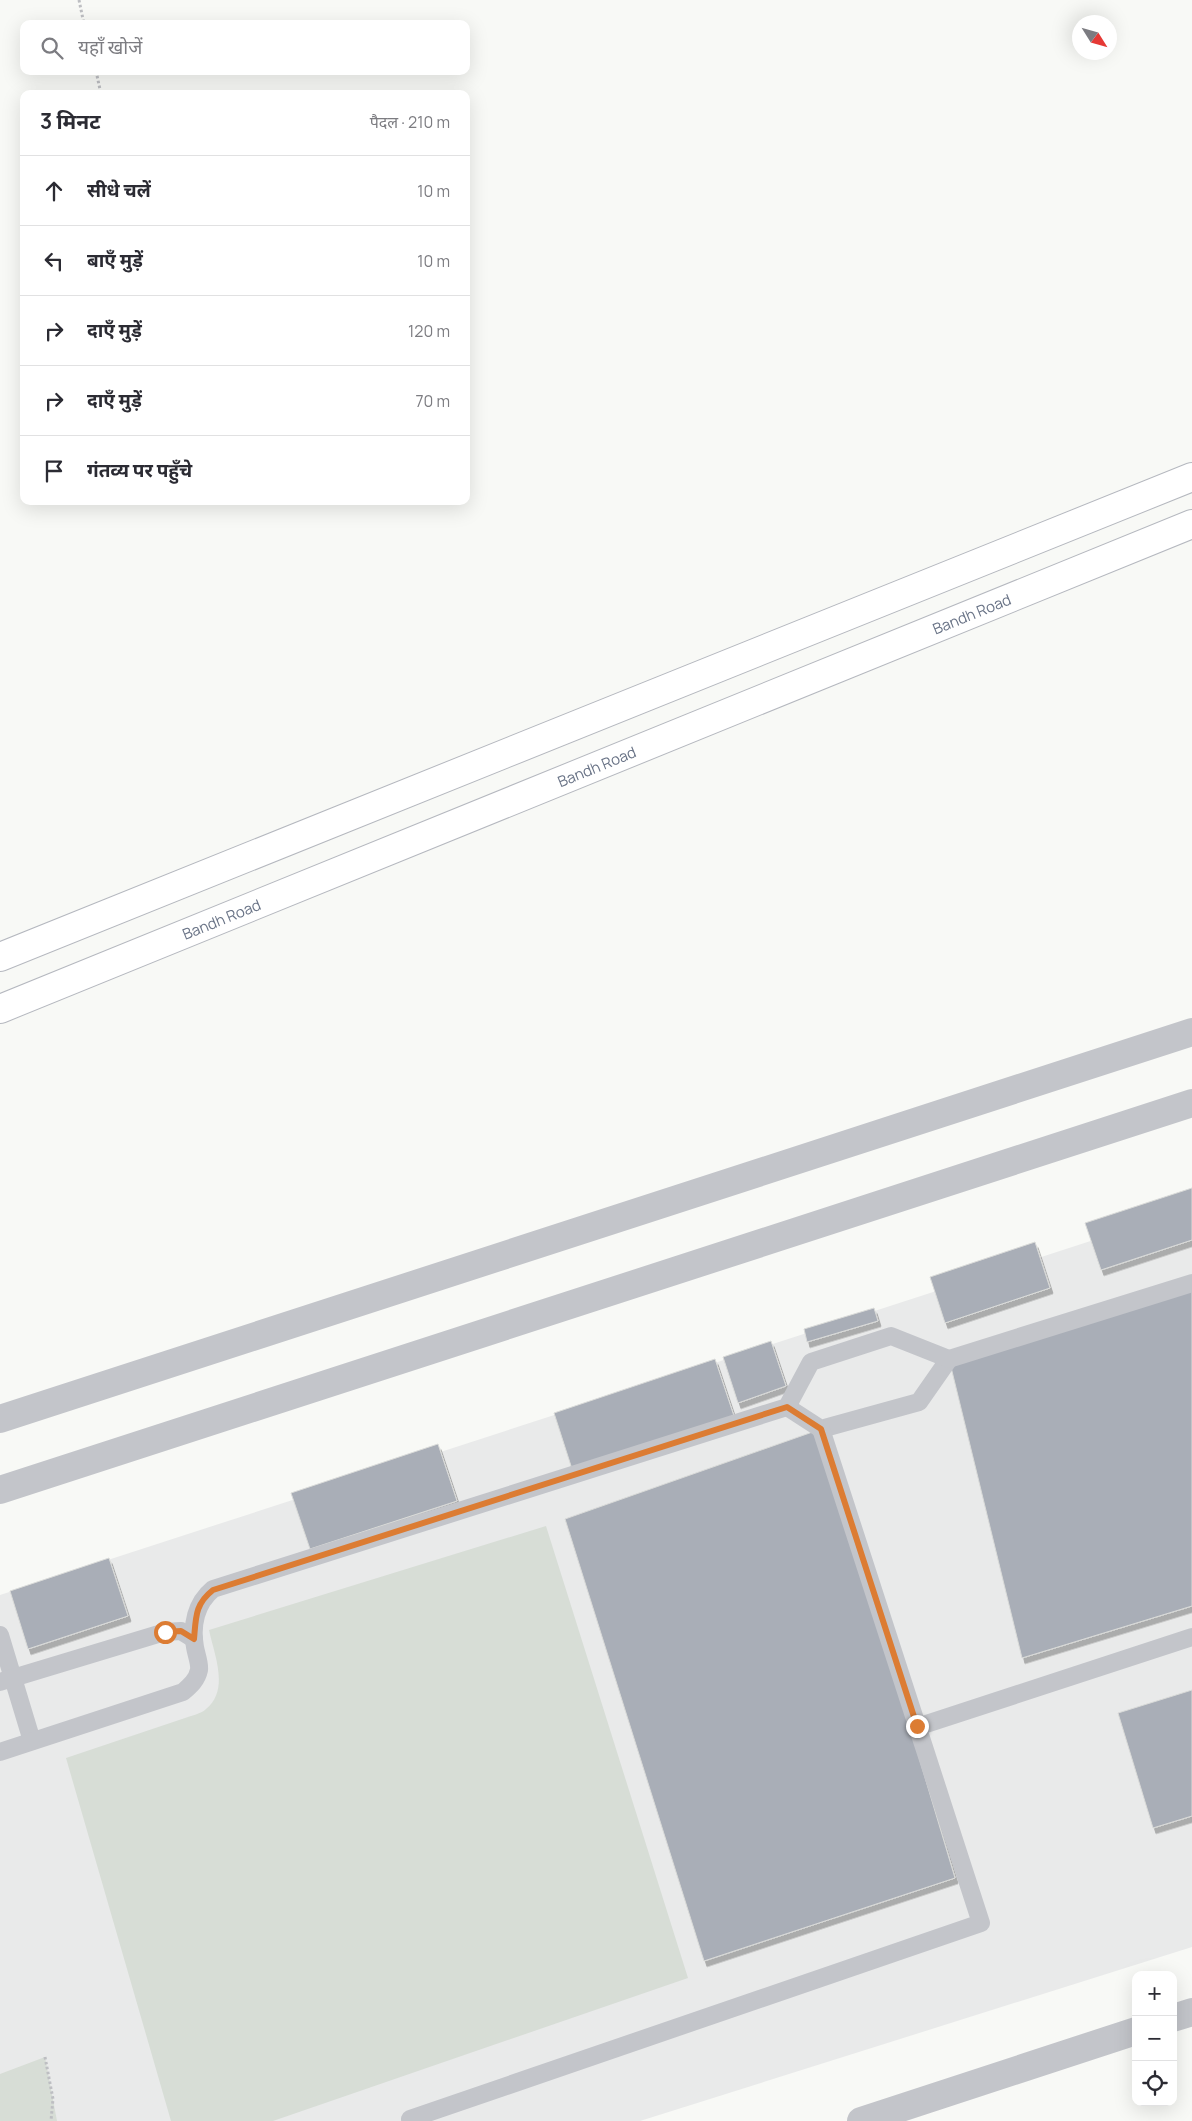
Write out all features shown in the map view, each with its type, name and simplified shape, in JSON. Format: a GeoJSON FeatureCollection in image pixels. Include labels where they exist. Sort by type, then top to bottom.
{"type":"FeatureCollection","features":[{"type":"Feature","properties":{"kind":"main road"},"geometry":{"type":"LineString","coordinates":[[0,957],[1192,477]]}},
{"type":"Feature","properties":{"kind":"main road","name":"Bandh Road"},"geometry":{"type":"LineString","coordinates":[[0,1009],[1192,524]]}},
{"type":"Feature","properties":{"kind":"street"},"geometry":{"type":"LineString","coordinates":[[0,1419],[1192,1032]]}},
{"type":"Feature","properties":{"kind":"street"},"geometry":{"type":"LineString","coordinates":[[0,1490],[1192,1103]]}},
{"type":"Feature","properties":{"kind":"street"},"geometry":{"type":"LineString","coordinates":[[1177,2017],[1192,2012]]}},
{"type":"Feature","properties":{"kind":"street"},"geometry":{"type":"LineString","coordinates":[[861,2121],[1132,2032]]}},
{"type":"Feature","properties":{"kind":"lane"},"geometry":{"type":"LineString","coordinates":[[821,1429],[919,1402],[949,1360],[1192,1283]]}},
{"type":"Feature","properties":{"kind":"lane"},"geometry":{"type":"LineString","coordinates":[[0,1752],[183,1692],[195,1681],[199,1669],[194,1639],[200,1605],[202,1598],[213,1590],[787,1407],[811,1362],[891,1336],[949,1360]]}},
{"type":"Feature","properties":{"kind":"lane"},"geometry":{"type":"LineString","coordinates":[[410,2121],[410,2119],[428,2112],[981,1923],[821,1429],[787,1407]]}},
{"type":"Feature","properties":{"kind":"lane"},"geometry":{"type":"LineString","coordinates":[[6,1679],[165,1632],[181,1631],[194,1639]]}},
{"type":"Feature","properties":{"kind":"lane"},"geometry":{"type":"LineString","coordinates":[[0,1635],[6,1679],[32,1741]]}},
{"type":"Feature","properties":{"kind":"lane"},"geometry":{"type":"LineString","coordinates":[[917,1726],[1192,1637]]}},
{"type":"Feature","properties":{"kind":"path"},"geometry":{"type":"LineString","coordinates":[[79,0],[83,20]]}},
{"type":"Feature","properties":{"kind":"path"},"geometry":{"type":"LineString","coordinates":[[97,75],[100,90]]}},
{"type":"Feature","properties":{"kind":"path"},"geometry":{"type":"LineString","coordinates":[[45,2057],[53,2099],[51,2121]]}},
{"type":"Feature","properties":{"kind":"shaded area"},"geometry":{"type":"Polygon","coordinates":[[[1192,1208],[1192,1947],[640,2121],[0,2121],[0,1595],[1192,1208]]]}},
{"type":"Feature","properties":{"kind":"shaded area"},"geometry":{"type":"Polygon","coordinates":[[[546,1526],[688,1978],[273,2121],[171,2121],[66,1758],[195,1715],[206,1709],[213,1701],[219,1682],[217,1661],[209,1630],[546,1526]]]}},
{"type":"Feature","properties":{"kind":"shaded area"},"geometry":{"type":"Polygon","coordinates":[[[45,2057],[57,2121],[0,2121],[0,2074],[45,2057]]]}},
{"type":"Feature","properties":{"kind":"building"},"geometry":{"type":"Polygon","coordinates":[[[1192,1188],[1192,1240],[1101,1270],[1085,1223],[1192,1188]]]}},
{"type":"Feature","properties":{"kind":"building"},"geometry":{"type":"Polygon","coordinates":[[[1035,1242],[1050,1288],[945,1323],[930,1277],[1035,1242]]]}},
{"type":"Feature","properties":{"kind":"building"},"geometry":{"type":"Polygon","coordinates":[[[1192,1283],[1192,1606],[1022,1658],[949,1359],[1192,1283]]]}},
{"type":"Feature","properties":{"kind":"building"},"geometry":{"type":"Polygon","coordinates":[[[874,1308],[878,1321],[807,1342],[804,1329],[874,1308]]]}},
{"type":"Feature","properties":{"kind":"building"},"geometry":{"type":"Polygon","coordinates":[[[771,1341],[786,1386],[738,1403],[723,1357],[771,1341]]]}},
{"type":"Feature","properties":{"kind":"building"},"geometry":{"type":"Polygon","coordinates":[[[715,1359],[734,1416],[572,1469],[554,1413],[715,1359]]]}},
{"type":"Feature","properties":{"kind":"building"},"geometry":{"type":"Polygon","coordinates":[[[821,1429],[955,1878],[704,1961],[565,1519],[821,1429]]]}},
{"type":"Feature","properties":{"kind":"building"},"geometry":{"type":"Polygon","coordinates":[[[438,1444],[457,1501],[310,1549],[291,1493],[438,1444]]]}},
{"type":"Feature","properties":{"kind":"building"},"geometry":{"type":"Polygon","coordinates":[[[109,1558],[128,1616],[28,1649],[10,1591],[109,1558]]]}},
{"type":"Feature","properties":{"kind":"building"},"geometry":{"type":"Polygon","coordinates":[[[1192,1690],[1192,1816],[1153,1828],[1118,1713],[1192,1690]]]}},
{"type":"Feature","properties":{"kind":"route"},"geometry":{"type":"LineString","coordinates":[[165,1632],[181,1631],[194,1639],[197,1612],[202,1598],[213,1590],[787,1407],[821,1429],[917,1726]]}}]}
